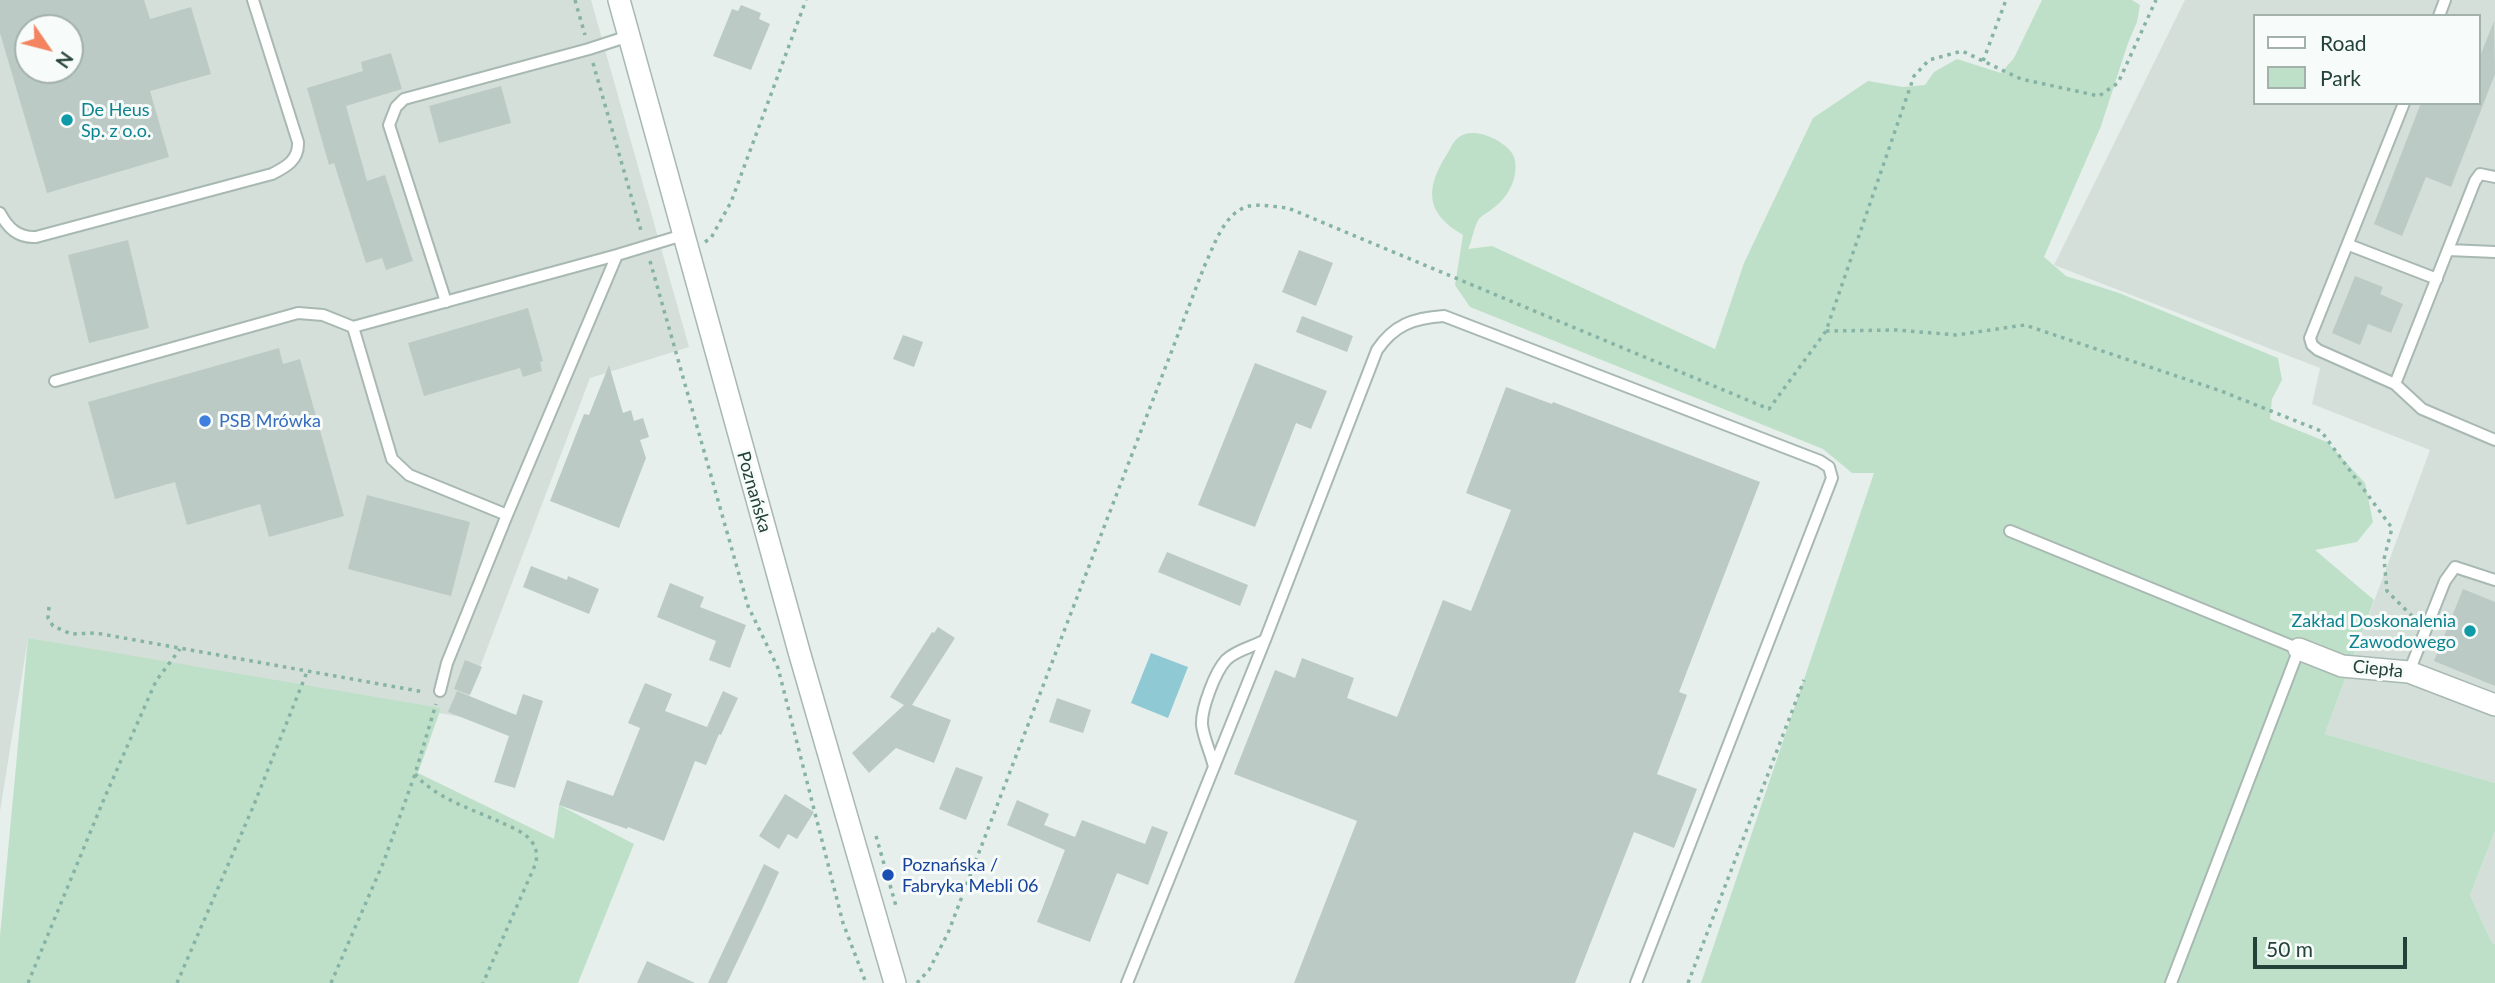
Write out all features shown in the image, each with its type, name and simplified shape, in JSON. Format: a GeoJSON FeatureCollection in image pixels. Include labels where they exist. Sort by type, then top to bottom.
{"type":"FeatureCollection","features":[{"type":"Feature","properties":{"kind":"street","name":"Poznańska"},"geometry":{"type":"LineString","coordinates":[[619,0],[800,655],[895,983]]}},
{"type":"Feature","properties":{"kind":"street","name":"Ciepła"},"geometry":{"type":"LineString","coordinates":[[2299,649],[2342,666],[2409,672],[2495,705]]}},
{"type":"Feature","properties":{"kind":"lane"},"geometry":{"type":"LineString","coordinates":[[0,213],[12,230],[28,237],[36,237],[272,174],[290,163],[298,150],[298,142],[253,0]]}},
{"type":"Feature","properties":{"kind":"lane"},"geometry":{"type":"LineString","coordinates":[[446,302],[389,125],[396,107],[404,99],[629,36]]}},
{"type":"Feature","properties":{"kind":"lane"},"geometry":{"type":"LineString","coordinates":[[2403,105],[2310,338],[2312,345],[2318,350],[2395,384],[2422,409],[2495,440]]}},
{"type":"Feature","properties":{"kind":"lane"},"geometry":{"type":"LineString","coordinates":[[2395,384],[2480,174],[2495,177]]}},
{"type":"Feature","properties":{"kind":"lane"},"geometry":{"type":"LineString","coordinates":[[55,381],[298,313],[323,315],[353,327],[645,246],[686,244]]}},
{"type":"Feature","properties":{"kind":"lane"},"geometry":{"type":"LineString","coordinates":[[2349,245],[2437,279]]}},
{"type":"Feature","properties":{"kind":"lane"},"geometry":{"type":"LineString","coordinates":[[2448,250],[2495,252]]}},
{"type":"Feature","properties":{"kind":"lane"},"geometry":{"type":"LineString","coordinates":[[440,691],[447,663],[507,515],[617,255]]}},
{"type":"Feature","properties":{"kind":"lane"},"geometry":{"type":"LineString","coordinates":[[1127,983],[1265,640],[1377,350],[1387,335],[1402,326],[1423,317],[1444,316],[1820,461],[1829,467],[1831,485],[1636,983]]}},
{"type":"Feature","properties":{"kind":"lane"},"geometry":{"type":"LineString","coordinates":[[353,327],[392,459],[409,475],[507,515]]}},
{"type":"Feature","properties":{"kind":"lane"},"geometry":{"type":"LineString","coordinates":[[2010,531],[2299,649],[2171,983]]}},
{"type":"Feature","properties":{"kind":"lane"},"geometry":{"type":"LineString","coordinates":[[2409,672],[2445,581],[2455,567],[2495,580]]}},
{"type":"Feature","properties":{"kind":"lane"},"geometry":{"type":"LineString","coordinates":[[1214,767],[1202,719],[1217,673],[1236,653],[1265,640]]}},
{"type":"Feature","properties":{"kind":"path"},"geometry":{"type":"LineString","coordinates":[[575,0],[748,606],[781,677],[843,923],[866,983]]}},
{"type":"Feature","properties":{"kind":"path"},"geometry":{"type":"LineString","coordinates":[[686,244],[711,238],[731,202],[806,0]]}},
{"type":"Feature","properties":{"kind":"path"},"geometry":{"type":"LineString","coordinates":[[1983,61],[2006,0]]}},
{"type":"Feature","properties":{"kind":"path"},"geometry":{"type":"LineString","coordinates":[[917,983],[929,970],[948,933],[1204,267],[1224,226],[1240,210],[1249,206],[1288,208],[1769,409],[1826,331],[1914,76],[1929,60],[1962,51],[2021,79],[2099,96],[2118,83],[2156,0]]}},
{"type":"Feature","properties":{"kind":"path"},"geometry":{"type":"LineString","coordinates":[[1826,331],[1897,330],[1956,335],[2025,325],[2221,391],[2321,431],[2392,528],[2384,559],[2387,591],[2413,619],[2427,627]]}},
{"type":"Feature","properties":{"kind":"path"},"geometry":{"type":"LineString","coordinates":[[49,607],[48,618],[53,626],[71,634],[96,633],[419,692],[440,691],[415,774],[384,861],[331,983]]}},
{"type":"Feature","properties":{"kind":"path"},"geometry":{"type":"LineString","coordinates":[[28,983],[156,681],[180,649]]}},
{"type":"Feature","properties":{"kind":"path"},"geometry":{"type":"LineString","coordinates":[[177,983],[253,807],[307,672]]}},
{"type":"Feature","properties":{"kind":"path"},"geometry":{"type":"LineString","coordinates":[[1688,983],[1804,680]]}},
{"type":"Feature","properties":{"kind":"path"},"geometry":{"type":"LineString","coordinates":[[415,774],[424,785],[441,795],[519,831],[531,841],[537,851],[536,863],[484,983]]}},
{"type":"Feature","properties":{"kind":"shaded area"},"geometry":{"type":"Polygon","coordinates":[[[0,0],[591,0],[689,347],[590,378],[461,717],[28,638],[0,811],[0,0]]]}},
{"type":"Feature","properties":{"kind":"shaded area"},"geometry":{"type":"Polygon","coordinates":[[[2185,0],[2495,0],[2495,783],[2325,734],[2430,450],[2312,404],[2320,368],[2054,265],[2185,0]]]}},
{"type":"Feature","properties":{"kind":"shaded area"},"geometry":{"type":"Polygon","coordinates":[[[2495,831],[2495,944],[2492,943],[2470,895],[2495,831]]]}},
{"type":"Feature","properties":{"kind":"green space"},"geometry":{"type":"Polygon","coordinates":[[[2042,0],[2132,0],[2140,5],[2137,22],[2101,126],[2044,257],[2066,276],[2119,293],[2278,358],[2282,380],[2272,399],[2270,419],[2327,442],[2365,483],[2373,522],[2357,542],[2315,550],[2374,600],[2325,734],[2495,783],[2495,831],[2470,895],[2492,943],[2495,944],[2495,983],[1701,983],[1874,473],[1852,473],[1823,449],[1470,307],[1455,285],[1463,235],[1450,227],[1435,209],[1432,189],[1435,178],[1459,137],[1472,133],[1495,139],[1508,148],[1513,156],[1516,166],[1514,179],[1504,198],[1479,219],[1468,249],[1492,246],[1715,349],[1744,263],[1813,118],[1868,81],[1903,87],[1925,85],[1934,72],[1957,59],[2001,73],[2014,58],[2042,0]]]}},
{"type":"Feature","properties":{"kind":"green space"},"geometry":{"type":"Polygon","coordinates":[[[28,638],[441,708],[418,773],[554,839],[559,805],[634,844],[578,983],[0,983],[0,936],[28,638]]]}},
{"type":"Feature","properties":{"kind":"water"},"geometry":{"type":"Polygon","coordinates":[[[1151,653],[1188,667],[1168,718],[1131,703],[1151,653]]]}},
{"type":"Feature","properties":{"kind":"building"},"geometry":{"type":"Polygon","coordinates":[[[0,0],[144,0],[150,19],[191,7],[211,74],[150,91],[169,157],[47,193],[15,84],[84,84],[84,14],[14,14],[14,81],[0,33],[0,0]]]}},
{"type":"Feature","properties":{"kind":"building"},"geometry":{"type":"Polygon","coordinates":[[[741,5],[761,13],[759,19],[770,24],[751,70],[713,56],[732,9],[738,11],[741,5]]]}},
{"type":"Feature","properties":{"kind":"building"},"geometry":{"type":"Polygon","coordinates":[[[2494,21],[2495,74],[2451,187],[2426,177],[2402,236],[2374,224],[2420,105],[2481,105],[2481,54],[2494,21]]]}},
{"type":"Feature","properties":{"kind":"building"},"geometry":{"type":"Polygon","coordinates":[[[391,53],[402,89],[346,106],[367,181],[385,175],[413,261],[386,270],[382,258],[366,263],[334,163],[329,165],[307,88],[363,71],[361,62],[391,53]]]}},
{"type":"Feature","properties":{"kind":"building"},"geometry":{"type":"Polygon","coordinates":[[[501,86],[511,123],[439,143],[429,106],[501,86]]]}},
{"type":"Feature","properties":{"kind":"building"},"geometry":{"type":"Polygon","coordinates":[[[128,240],[149,328],[89,343],[68,255],[128,240]]]}},
{"type":"Feature","properties":{"kind":"building"},"geometry":{"type":"Polygon","coordinates":[[[1299,250],[1333,263],[1316,306],[1282,292],[1299,250]]]}},
{"type":"Feature","properties":{"kind":"building"},"geometry":{"type":"Polygon","coordinates":[[[2355,276],[2383,287],[2380,294],[2403,304],[2391,333],[2368,324],[2360,345],[2332,333],[2355,276]]]}},
{"type":"Feature","properties":{"kind":"building"},"geometry":{"type":"Polygon","coordinates":[[[528,308],[543,361],[540,362],[542,371],[523,377],[520,368],[424,396],[408,343],[528,308]]]}},
{"type":"Feature","properties":{"kind":"building"},"geometry":{"type":"Polygon","coordinates":[[[1302,316],[1353,336],[1347,352],[1296,332],[1302,316]]]}},
{"type":"Feature","properties":{"kind":"building"},"geometry":{"type":"Polygon","coordinates":[[[903,335],[923,342],[914,367],[893,359],[903,335]]]}},
{"type":"Feature","properties":{"kind":"building","name":"PSB Mrówka"},"geometry":{"type":"Polygon","coordinates":[[[279,348],[283,364],[300,359],[344,516],[269,537],[260,504],[187,525],[175,482],[115,499],[88,402],[279,348]]]}},
{"type":"Feature","properties":{"kind":"building"},"geometry":{"type":"Polygon","coordinates":[[[1255,363],[1327,391],[1311,429],[1296,423],[1255,527],[1198,505],[1255,363]]]}},
{"type":"Feature","properties":{"kind":"building"},"geometry":{"type":"Polygon","coordinates":[[[609,365],[623,413],[631,410],[634,421],[643,418],[649,437],[640,440],[646,458],[619,528],[550,501],[584,414],[589,415],[609,365]]]}},
{"type":"Feature","properties":{"kind":"building"},"geometry":{"type":"Polygon","coordinates":[[[1506,387],[1552,404],[1553,402],[1760,482],[1679,692],[1687,695],[1657,774],[1697,789],[1674,848],[1634,832],[1575,983],[1294,983],[1357,821],[1234,774],[1275,670],[1295,678],[1302,658],[1354,678],[1347,698],[1397,717],[1443,600],[1471,611],[1511,510],[1466,493],[1506,387]]]}},
{"type":"Feature","properties":{"kind":"building"},"geometry":{"type":"Polygon","coordinates":[[[367,495],[470,522],[451,596],[348,569],[367,495]]]}},
{"type":"Feature","properties":{"kind":"building"},"geometry":{"type":"Polygon","coordinates":[[[1167,552],[1248,585],[1240,606],[1158,572],[1167,552]]]}},
{"type":"Feature","properties":{"kind":"building"},"geometry":{"type":"Polygon","coordinates":[[[531,566],[567,580],[568,576],[599,589],[589,614],[523,587],[531,566]]]}},
{"type":"Feature","properties":{"kind":"building"},"geometry":{"type":"Polygon","coordinates":[[[670,583],[704,597],[700,607],[746,625],[730,668],[709,660],[716,641],[657,617],[670,583]]]}},
{"type":"Feature","properties":{"kind":"building","name":"Zakład Doskonalenia Zawodowego"},"geometry":{"type":"Polygon","coordinates":[[[2463,589],[2495,602],[2495,686],[2434,661],[2463,589]]]}},
{"type":"Feature","properties":{"kind":"building"},"geometry":{"type":"Polygon","coordinates":[[[938,627],[955,638],[912,705],[951,720],[934,763],[896,748],[869,773],[852,753],[904,705],[890,697],[932,632],[938,627]]]}},
{"type":"Feature","properties":{"kind":"building"},"geometry":{"type":"Polygon","coordinates":[[[465,660],[482,667],[470,695],[454,689],[465,660]]]}},
{"type":"Feature","properties":{"kind":"building"},"geometry":{"type":"Polygon","coordinates":[[[645,683],[672,694],[665,711],[707,727],[723,691],[738,698],[706,765],[695,761],[664,841],[559,805],[567,780],[613,796],[640,728],[628,723],[645,683]]]}},
{"type":"Feature","properties":{"kind":"building"},"geometry":{"type":"Polygon","coordinates":[[[457,691],[516,715],[523,694],[543,701],[515,788],[494,782],[509,736],[448,712],[457,691]]]}},
{"type":"Feature","properties":{"kind":"building"},"geometry":{"type":"Polygon","coordinates":[[[1057,698],[1091,710],[1083,733],[1049,722],[1057,698]]]}},
{"type":"Feature","properties":{"kind":"building"},"geometry":{"type":"Polygon","coordinates":[[[956,767],[983,777],[966,820],[939,809],[956,767]]]}},
{"type":"Feature","properties":{"kind":"building"},"geometry":{"type":"Polygon","coordinates":[[[785,794],[814,812],[797,839],[788,834],[779,849],[759,836],[785,794]]]}},
{"type":"Feature","properties":{"kind":"building"},"geometry":{"type":"Polygon","coordinates":[[[1017,800],[1049,814],[1044,825],[1075,837],[1082,820],[1145,844],[1152,826],[1168,832],[1148,885],[1117,873],[1090,942],[1037,922],[1065,850],[1007,825],[1017,800]]]}},
{"type":"Feature","properties":{"kind":"building"},"geometry":{"type":"Polygon","coordinates":[[[764,864],[779,872],[763,907],[727,983],[708,983],[764,864]]]}},
{"type":"Feature","properties":{"kind":"building"},"geometry":{"type":"Polygon","coordinates":[[[647,961],[695,983],[637,983],[647,961]]]}},
{"type":"Feature","properties":{"kind":"place","name":"De Heus Sp. z o.o."},"geometry":{"type":"Point","coordinates":[67,120]}},
{"type":"Feature","properties":{"kind":"place","name":"PSB Mrówka"},"geometry":{"type":"Point","coordinates":[205,421]}},
{"type":"Feature","properties":{"kind":"place","name":"Zakład Doskonalenia Zawodowego"},"geometry":{"type":"Point","coordinates":[2470,631]}},
{"type":"Feature","properties":{"kind":"place","name":"Poznańska / Fabryka Mebli 06"},"geometry":{"type":"Point","coordinates":[888,875]}}]}
